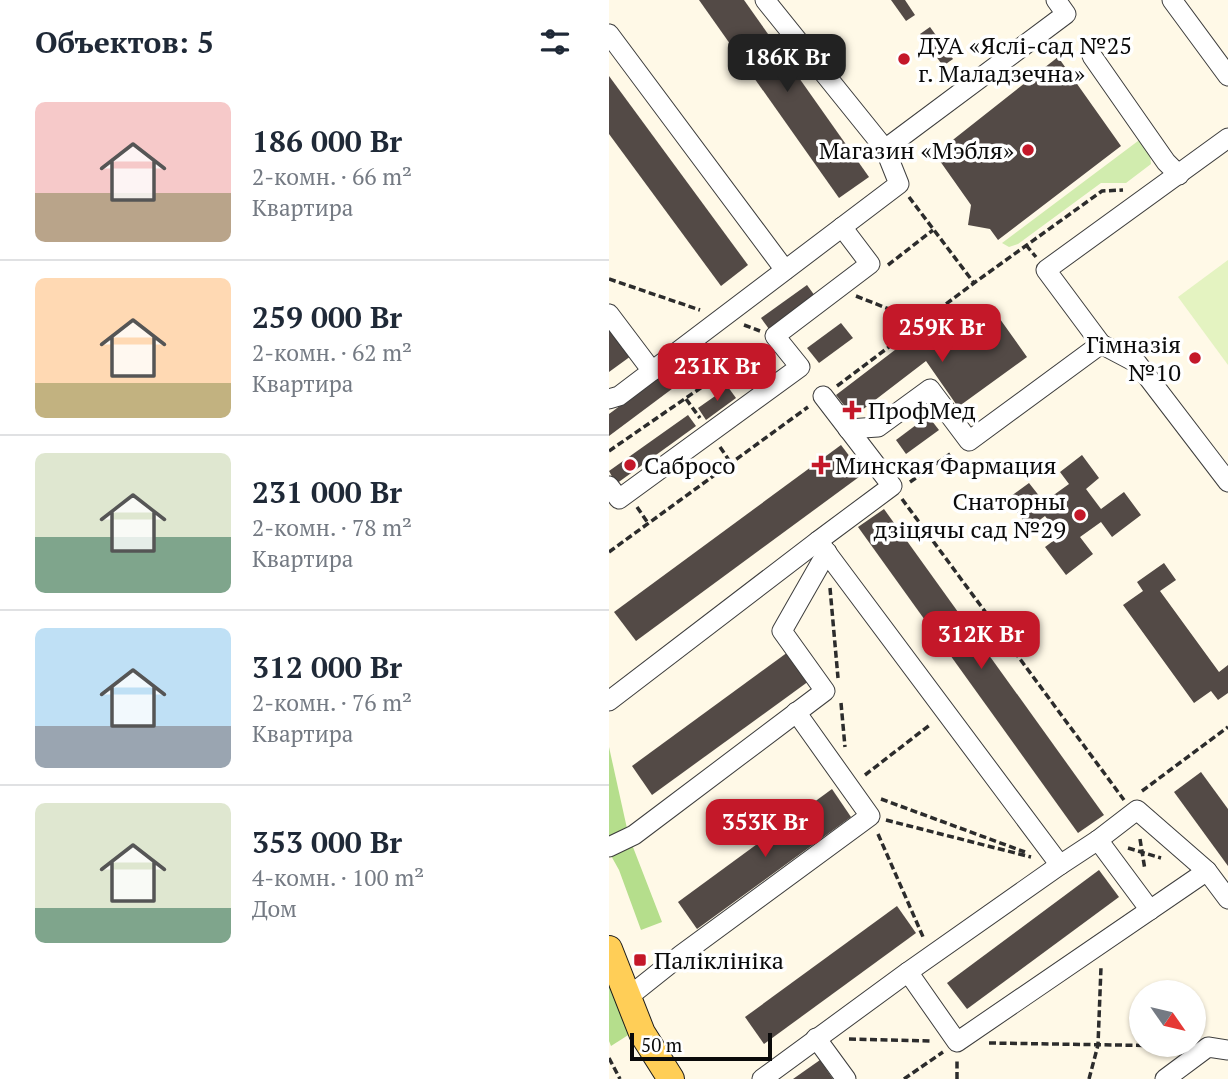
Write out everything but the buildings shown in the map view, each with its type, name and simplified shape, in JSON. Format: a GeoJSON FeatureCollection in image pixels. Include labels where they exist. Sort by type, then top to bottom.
{"type":"FeatureCollection","features":[{"type":"Feature","properties":{"kind":"main road"},"geometry":{"type":"LineString","coordinates":[[609,949],[642,1033],[671,1079]]}},
{"type":"Feature","properties":{"kind":"lane"},"geometry":{"type":"LineString","coordinates":[[609,399],[619,396],[899,184],[885,149],[765,0]]}},
{"type":"Feature","properties":{"kind":"lane"},"geometry":{"type":"LineString","coordinates":[[885,149],[1066,14],[1056,0]]}},
{"type":"Feature","properties":{"kind":"lane"},"geometry":{"type":"LineString","coordinates":[[1172,0],[1228,76]]}},
{"type":"Feature","properties":{"kind":"lane"},"geometry":{"type":"LineString","coordinates":[[609,34],[785,270]]}},
{"type":"Feature","properties":{"kind":"lane"},"geometry":{"type":"LineString","coordinates":[[1092,56],[1166,162],[1179,175]]}},
{"type":"Feature","properties":{"kind":"lane"},"geometry":{"type":"LineString","coordinates":[[1228,138],[1046,270],[1101,344],[1137,363],[1228,482]]}},
{"type":"Feature","properties":{"kind":"lane"},"geometry":{"type":"LineString","coordinates":[[609,486],[619,499],[800,367],[775,336],[870,264],[842,227]]}},
{"type":"Feature","properties":{"kind":"lane"},"geometry":{"type":"LineString","coordinates":[[609,314],[652,371]]}},
{"type":"Feature","properties":{"kind":"lane"},"geometry":{"type":"LineString","coordinates":[[848,429],[878,427],[930,389],[969,441],[1101,344]]}},
{"type":"Feature","properties":{"kind":"lane"},"geometry":{"type":"LineString","coordinates":[[609,701],[822,547],[894,489],[823,396]]}},
{"type":"Feature","properties":{"kind":"lane"},"geometry":{"type":"LineString","coordinates":[[822,547],[1060,864]]}},
{"type":"Feature","properties":{"kind":"lane"},"geometry":{"type":"LineString","coordinates":[[609,847],[635,835],[825,691],[782,631],[822,547]]}},
{"type":"Feature","properties":{"kind":"lane"},"geometry":{"type":"LineString","coordinates":[[627,998],[870,816],[796,712]]}},
{"type":"Feature","properties":{"kind":"lane"},"geometry":{"type":"LineString","coordinates":[[762,1079],[931,955],[1098,840],[1131,806],[1206,871],[1228,899]]}},
{"type":"Feature","properties":{"kind":"lane"},"geometry":{"type":"LineString","coordinates":[[1098,840],[1150,910]]}},
{"type":"Feature","properties":{"kind":"lane"},"geometry":{"type":"LineString","coordinates":[[908,972],[957,1042],[1206,871]]}},
{"type":"Feature","properties":{"kind":"lane"},"geometry":{"type":"LineString","coordinates":[[816,1038],[846,1079]]}},
{"type":"Feature","properties":{"kind":"lane"},"geometry":{"type":"LineString","coordinates":[[1165,1079],[1208,1046],[1228,1050]]}},
{"type":"Feature","properties":{"kind":"path"},"geometry":{"type":"LineString","coordinates":[[899,184],[974,283]]}},
{"type":"Feature","properties":{"kind":"path"},"geometry":{"type":"LineString","coordinates":[[609,552],[1102,191],[1127,190]]}},
{"type":"Feature","properties":{"kind":"path"},"geometry":{"type":"LineString","coordinates":[[609,279],[705,312]]}},
{"type":"Feature","properties":{"kind":"path"},"geometry":{"type":"LineString","coordinates":[[851,294],[922,322]]}},
{"type":"Feature","properties":{"kind":"path"},"geometry":{"type":"LineString","coordinates":[[740,324],[775,336]]}},
{"type":"Feature","properties":{"kind":"path"},"geometry":{"type":"LineString","coordinates":[[609,451],[775,336]]}},
{"type":"Feature","properties":{"kind":"path"},"geometry":{"type":"LineString","coordinates":[[969,441],[894,489],[1131,806],[1145,875]]}},
{"type":"Feature","properties":{"kind":"path"},"geometry":{"type":"LineString","coordinates":[[822,547],[849,787]]}},
{"type":"Feature","properties":{"kind":"path"},"geometry":{"type":"LineString","coordinates":[[849,787],[946,712]]}},
{"type":"Feature","properties":{"kind":"path"},"geometry":{"type":"LineString","coordinates":[[1131,806],[1228,727]]}},
{"type":"Feature","properties":{"kind":"path"},"geometry":{"type":"LineString","coordinates":[[849,787],[1060,864]]}},
{"type":"Feature","properties":{"kind":"path"},"geometry":{"type":"LineString","coordinates":[[870,816],[1060,864]]}},
{"type":"Feature","properties":{"kind":"path"},"geometry":{"type":"LineString","coordinates":[[870,816],[931,955]]}},
{"type":"Feature","properties":{"kind":"path"},"geometry":{"type":"LineString","coordinates":[[1098,840],[1168,860]]}},
{"type":"Feature","properties":{"kind":"path"},"geometry":{"type":"LineString","coordinates":[[1089,1079],[1098,1045],[1101,943]]}},
{"type":"Feature","properties":{"kind":"path"},"geometry":{"type":"LineString","coordinates":[[816,1038],[1208,1046]]}},
{"type":"Feature","properties":{"kind":"path"},"geometry":{"type":"LineString","coordinates":[[904,1079],[957,1042]]}},
{"type":"Feature","properties":{"kind":"path"},"geometry":{"type":"LineString","coordinates":[[957,1042],[957,1079]]}},
{"type":"Feature","properties":{"kind":"path"},"geometry":{"type":"LineString","coordinates":[[609,1058],[620,1079]]}},
{"type":"Feature","properties":{"kind":"green space"},"geometry":{"type":"Polygon","coordinates":[[[1142,138],[1150,154],[1151,164],[1126,183],[1101,183],[1018,244],[1009,247],[1002,243],[1142,138]]]}},
{"type":"Feature","properties":{"kind":"green space"},"geometry":{"type":"Polygon","coordinates":[[[1228,260],[1228,365],[1178,297],[1228,260]]]}},
{"type":"Feature","properties":{"kind":"green space"},"geometry":{"type":"Polygon","coordinates":[[[609,747],[628,833],[609,841],[609,747]]]}},
{"type":"Feature","properties":{"kind":"green space"},"geometry":{"type":"Polygon","coordinates":[[[631,842],[662,922],[641,930],[619,870],[609,852],[631,842]]]}},
{"type":"Feature","properties":{"kind":"green space"},"geometry":{"type":"Polygon","coordinates":[[[609,971],[633,1032],[611,1046],[609,1041],[609,971]]]}},
{"type":"Feature","properties":{"kind":"place","name":"ДУА «Яслі-сад №25 г. Маладзечна»"},"geometry":{"type":"Point","coordinates":[904,59]}},
{"type":"Feature","properties":{"kind":"place","name":"Магазин «Мэбля»"},"geometry":{"type":"Point","coordinates":[1028,150]}},
{"type":"Feature","properties":{"kind":"place","name":"Гімназія №10"},"geometry":{"type":"Point","coordinates":[1195,358]}},
{"type":"Feature","properties":{"kind":"place","name":"ПрофМед"},"geometry":{"type":"Point","coordinates":[852,410]}},
{"type":"Feature","properties":{"kind":"place","name":"Сабросо"},"geometry":{"type":"Point","coordinates":[630,465]}},
{"type":"Feature","properties":{"kind":"place","name":"Минская Фармация"},"geometry":{"type":"Point","coordinates":[821,465]}},
{"type":"Feature","properties":{"kind":"place","name":"Снаторны дзіцячы сад №29"},"geometry":{"type":"Point","coordinates":[1080,515]}},
{"type":"Feature","properties":{"kind":"place","name":"Паліклініка"},"geometry":{"type":"Point","coordinates":[640,960]}}]}
